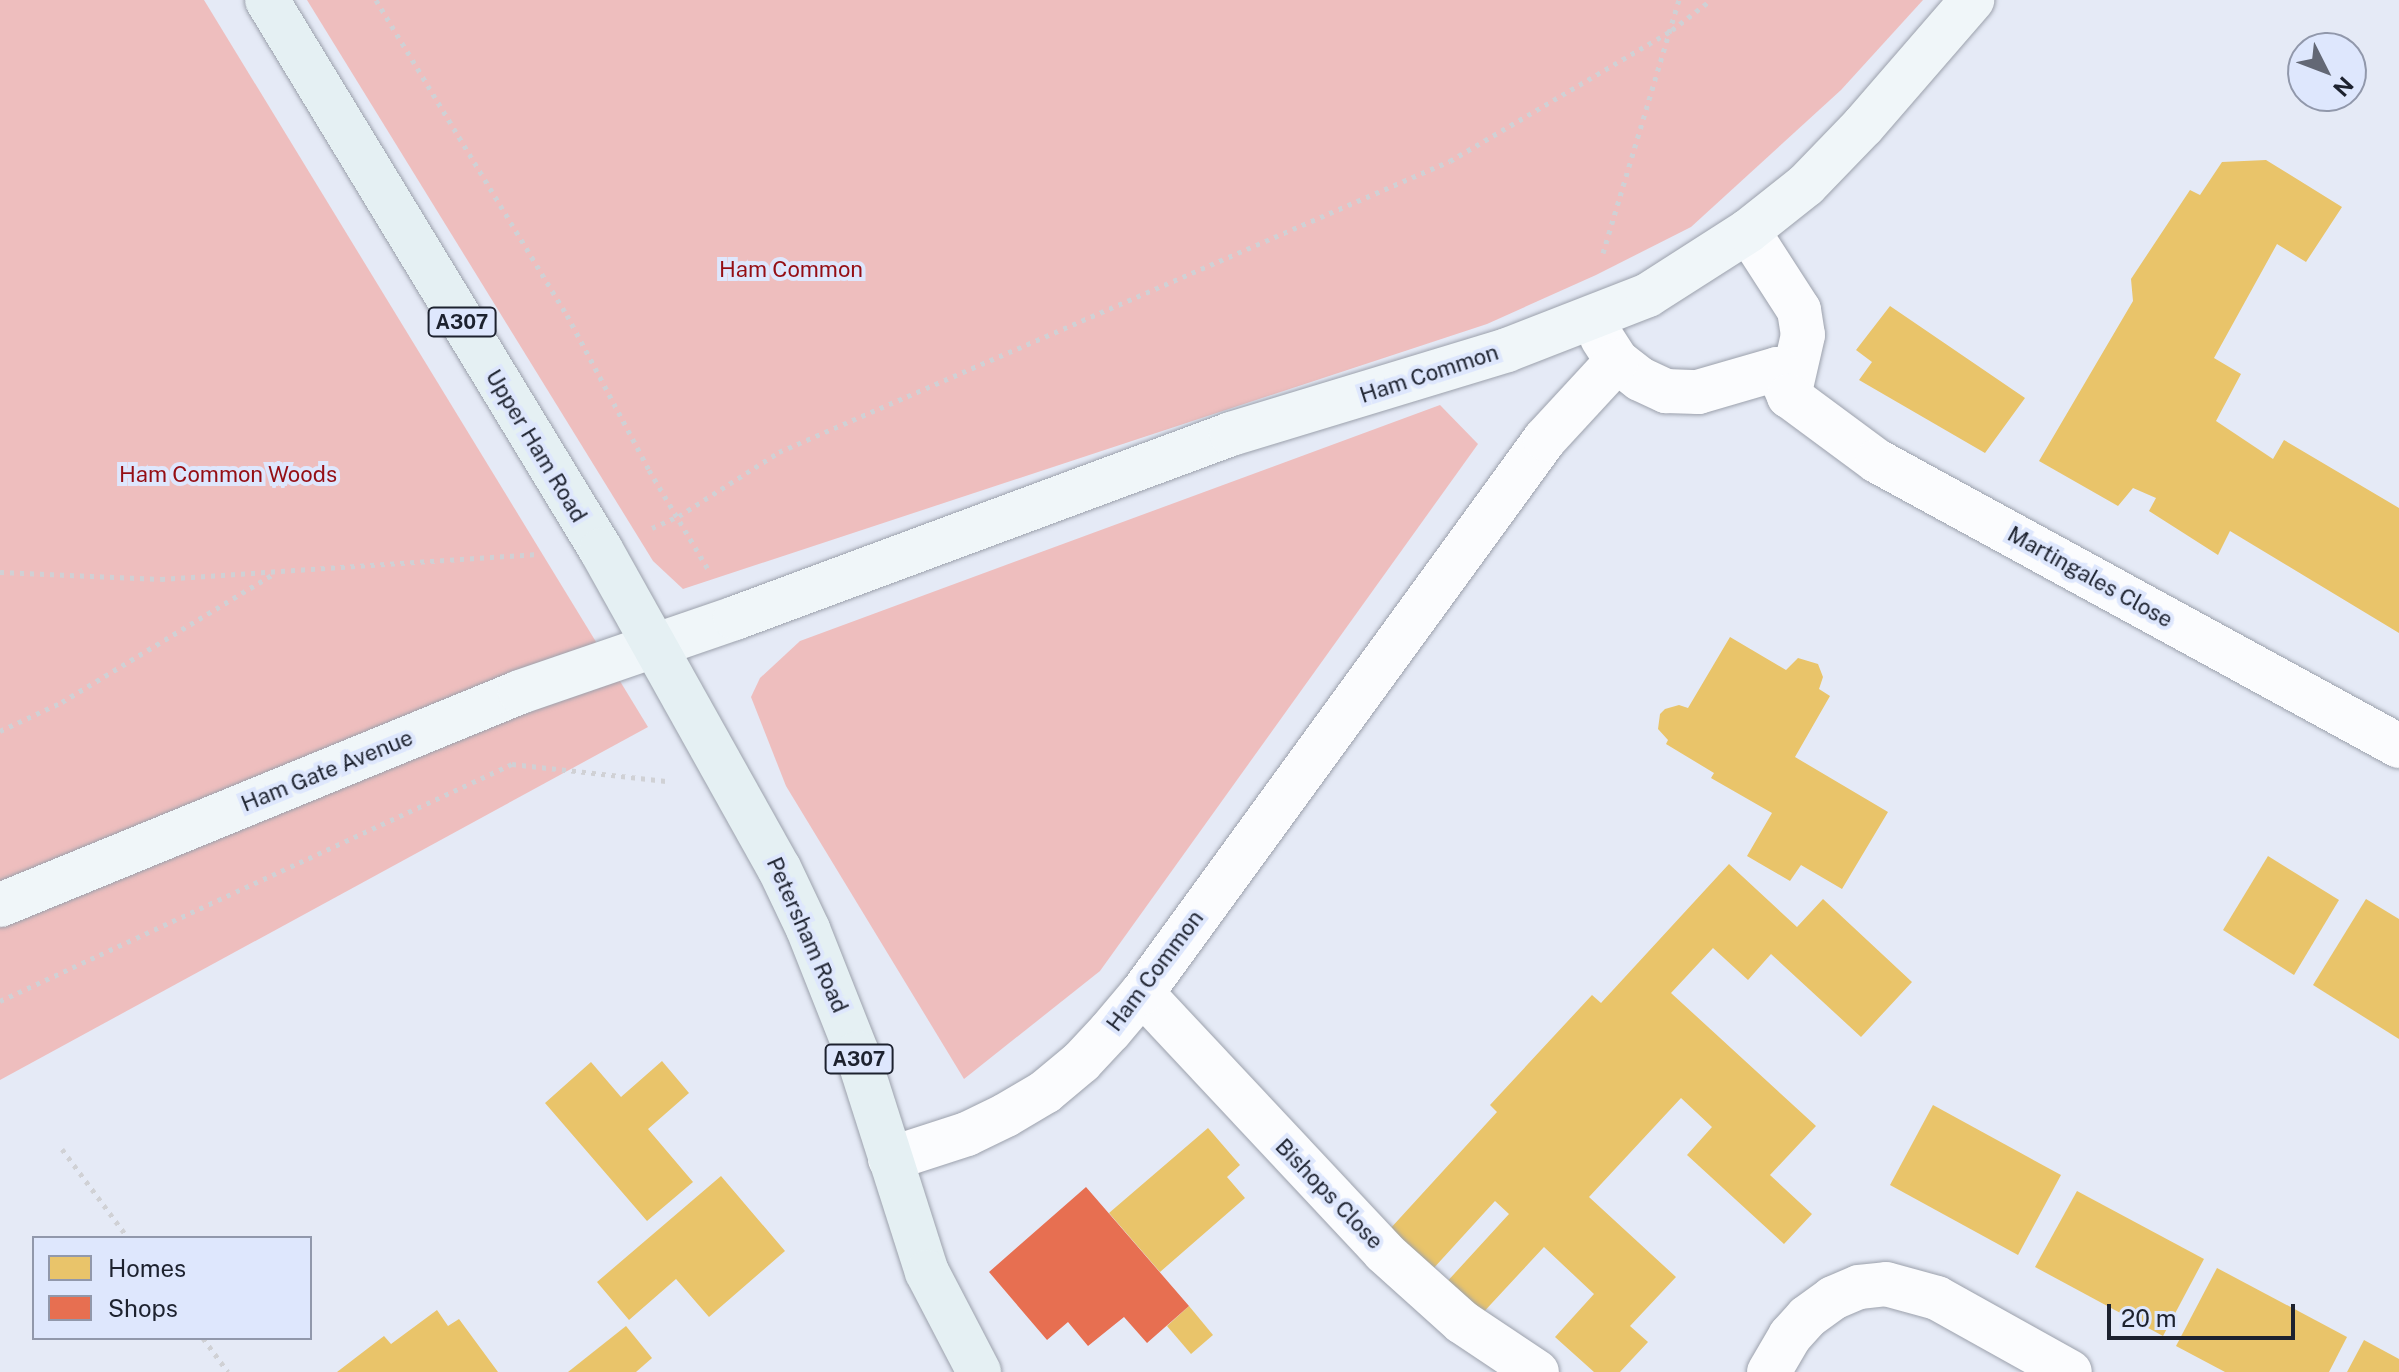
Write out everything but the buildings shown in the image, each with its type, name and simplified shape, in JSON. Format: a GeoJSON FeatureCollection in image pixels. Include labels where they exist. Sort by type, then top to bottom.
{"type":"FeatureCollection","features":[{"type":"Feature","properties":{"kind":"main road","name":"Upper Ham Road"},"geometry":{"type":"LineString","coordinates":[[267,0],[656,644]]}},
{"type":"Feature","properties":{"kind":"main road","name":"Petersham Road"},"geometry":{"type":"LineString","coordinates":[[656,644],[741,797],[808,929],[857,1053],[927,1272],[979,1372]]}},
{"type":"Feature","properties":{"kind":"street","name":"Ham Common"},"geometry":{"type":"LineString","coordinates":[[656,644],[735,618],[1231,434],[1415,381],[1590,320],[1648,295],[1748,231],[1825,165],[1972,0]]}},
{"type":"Feature","properties":{"kind":"street"},"geometry":{"type":"LineString","coordinates":[[1748,231],[1799,310],[1803,335],[1789,396]]}},
{"type":"Feature","properties":{"kind":"street","name":"Martingales Close"},"geometry":{"type":"LineString","coordinates":[[1590,320],[1617,361],[1640,379],[1666,391],[1698,392],[1777,369],[1789,396],[1877,461],[2399,746]]}},
{"type":"Feature","properties":{"kind":"street","name":"Ham Common"},"geometry":{"type":"LineString","coordinates":[[890,1159],[967,1134],[1045,1092],[1081,1062],[1142,993],[1545,439],[1617,361]]}},
{"type":"Feature","properties":{"kind":"street","name":"Ham Gate Avenue"},"geometry":{"type":"LineString","coordinates":[[0,905],[507,698],[656,644]]}},
{"type":"Feature","properties":{"kind":"street","name":"Bishops Close"},"geometry":{"type":"LineString","coordinates":[[1142,993],[1384,1252],[1462,1322],[1537,1372]]}},
{"type":"Feature","properties":{"kind":"street"},"geometry":{"type":"LineString","coordinates":[[1769,1372],[1790,1336],[1807,1317],[1846,1292],[1886,1284],[1937,1298],[2070,1372]]}},
{"type":"Feature","properties":{"kind":"path"},"geometry":{"type":"LineString","coordinates":[[376,0],[567,315],[649,470],[679,516],[735,618]]}},
{"type":"Feature","properties":{"kind":"path"},"geometry":{"type":"LineString","coordinates":[[1590,320],[1596,275],[1679,0]]}},
{"type":"Feature","properties":{"kind":"path"},"geometry":{"type":"LineString","coordinates":[[0,731],[62,702],[274,574],[601,550],[679,516],[779,452],[1450,161],[1672,30],[1711,0]]}},
{"type":"Feature","properties":{"kind":"path"},"geometry":{"type":"LineString","coordinates":[[0,572],[161,579],[545,556]]}},
{"type":"Feature","properties":{"kind":"path"},"geometry":{"type":"LineString","coordinates":[[0,1001],[512,764],[666,781]]}},
{"type":"Feature","properties":{"kind":"path"},"geometry":{"type":"LineString","coordinates":[[62,1149],[127,1236]]}},
{"type":"Feature","properties":{"kind":"path"},"geometry":{"type":"LineString","coordinates":[[204,1340],[228,1372]]}},
{"type":"Feature","properties":{"kind":"green space","name":"Ham Common Woods"},"geometry":{"type":"Polygon","coordinates":[[[0,0],[204,0],[648,727],[0,1080],[0,0]]]}},
{"type":"Feature","properties":{"kind":"green space","name":"Ham Common"},"geometry":{"type":"Polygon","coordinates":[[[307,0],[1923,0],[1841,90],[1691,227],[1596,275],[1487,324],[683,589],[653,561],[307,0]]]}},
{"type":"Feature","properties":{"kind":"green space"},"geometry":{"type":"Polygon","coordinates":[[[1440,405],[1478,444],[1100,971],[964,1079],[786,786],[751,697],[760,678],[800,641],[1440,405]]]}}]}
